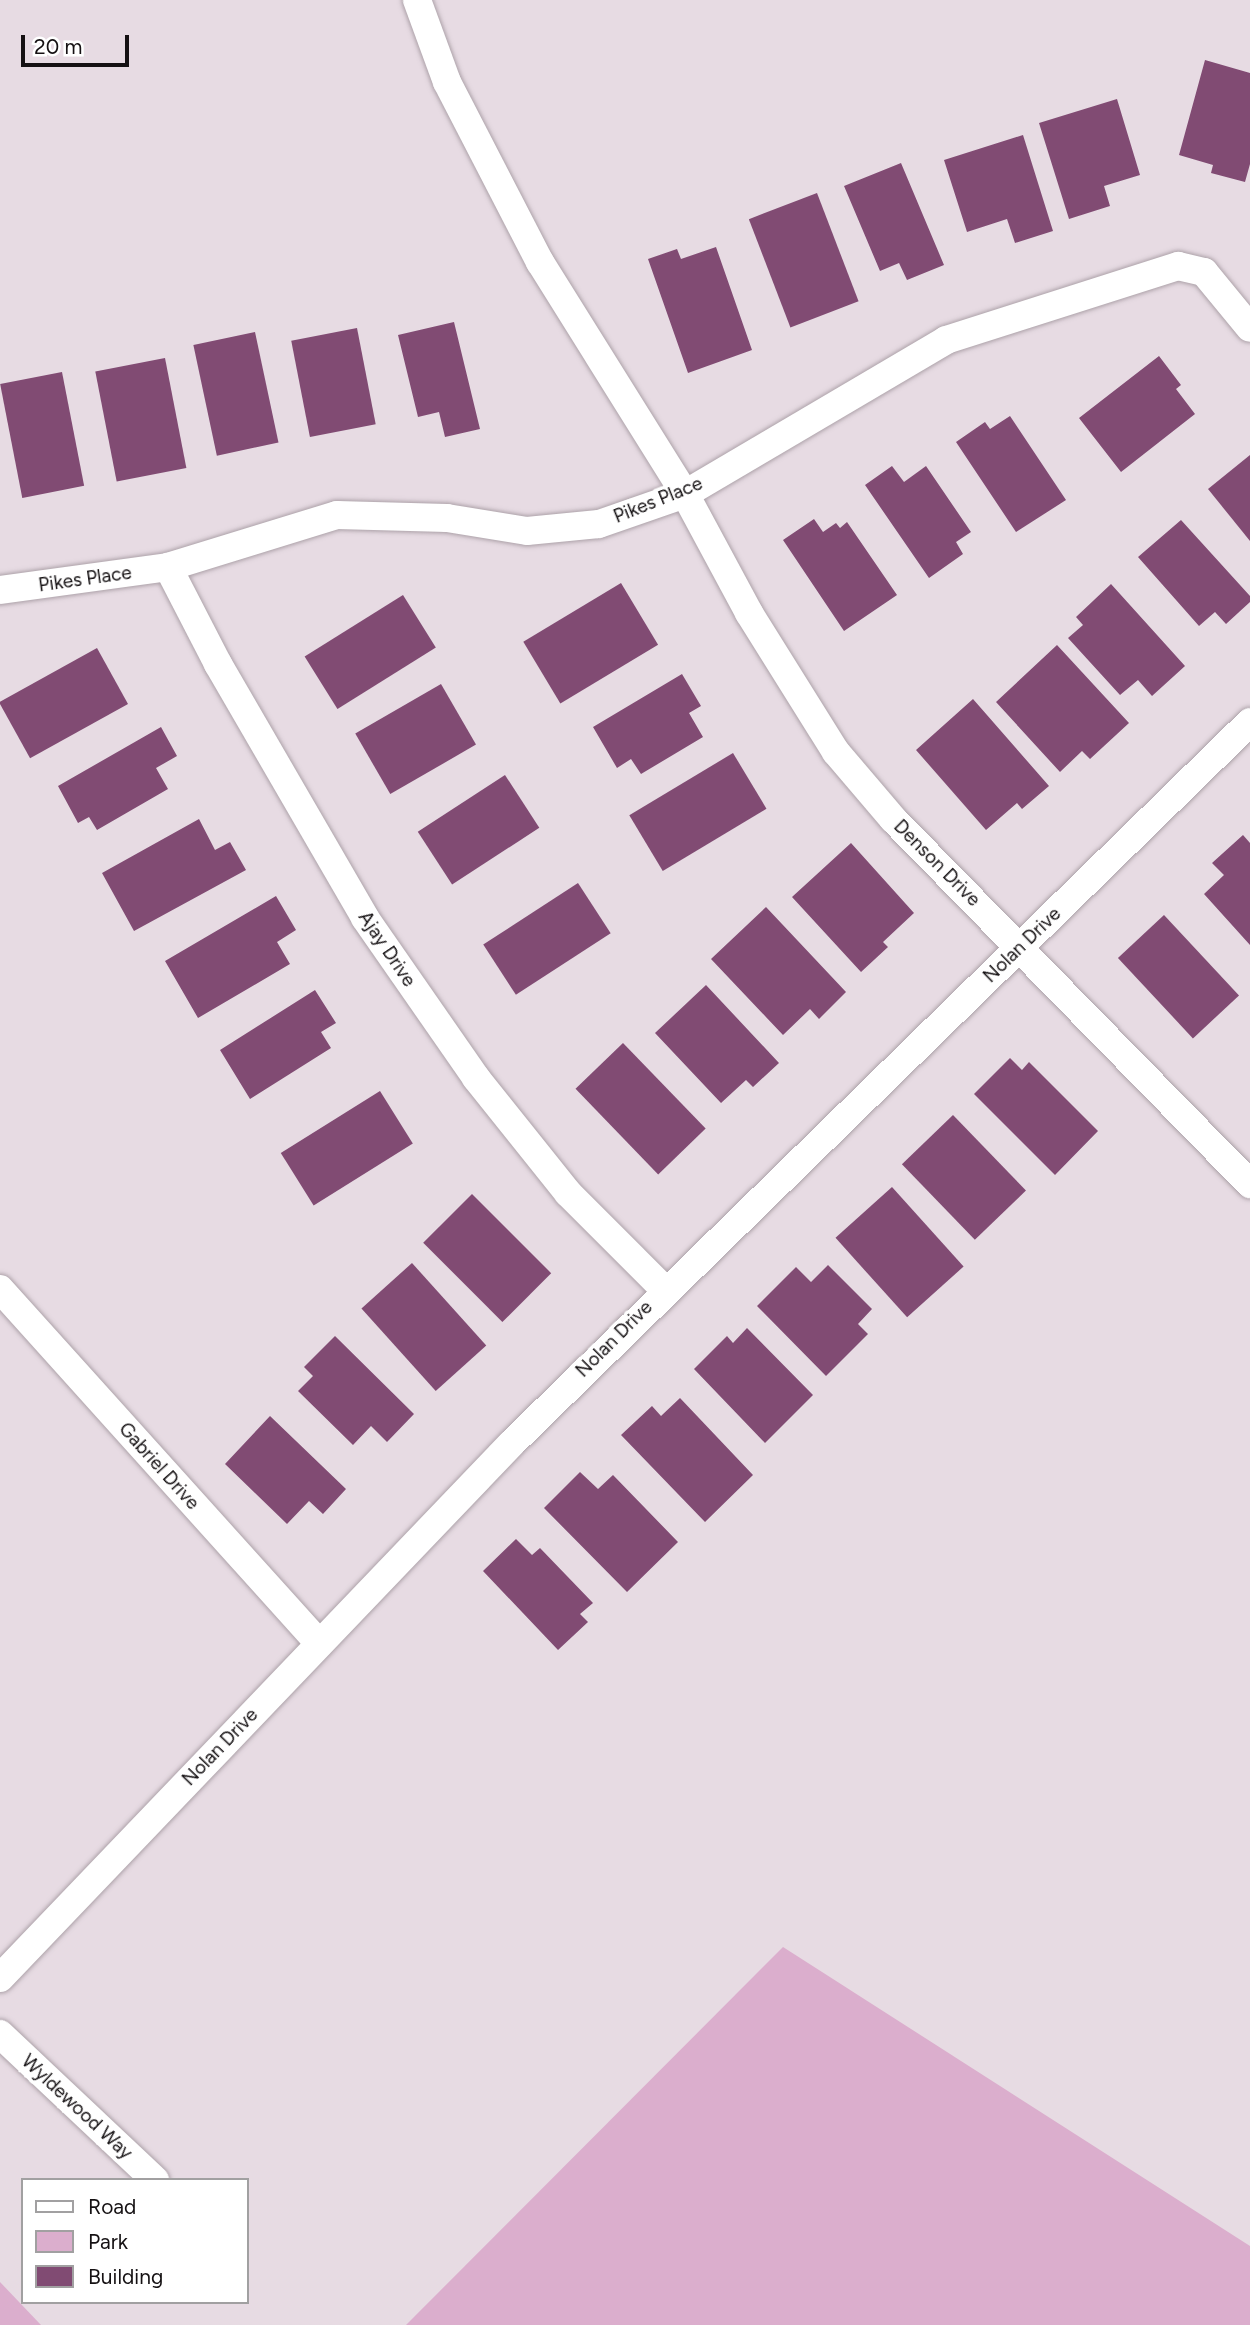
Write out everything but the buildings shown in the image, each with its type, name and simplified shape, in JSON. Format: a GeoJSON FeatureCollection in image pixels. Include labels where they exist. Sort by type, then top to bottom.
{"type":"FeatureCollection","features":[{"type":"Feature","properties":{"kind":"street","name":"Denson Drive"},"geometry":{"type":"LineString","coordinates":[[417,0],[447,82],[540,262],[685,494],[749,613],[836,752],[893,819],[1022,946],[1250,1184]]}},
{"type":"Feature","properties":{"kind":"street","name":"Pikes Place"},"geometry":{"type":"LineString","coordinates":[[0,590],[168,567],[337,515],[447,517],[527,531],[599,524],[685,494],[946,340],[1130,279],[1178,266],[1204,272],[1250,328]]}},
{"type":"Feature","properties":{"kind":"street","name":"Ajay Drive"},"geometry":{"type":"LineString","coordinates":[[168,567],[218,664],[381,941],[476,1078],[568,1193],[664,1289]]}},
{"type":"Feature","properties":{"kind":"street","name":"Nolan Drive"},"geometry":{"type":"LineString","coordinates":[[0,1978],[319,1643],[664,1289],[1022,946],[1250,722]]}},
{"type":"Feature","properties":{"kind":"street","name":"Gabriel Drive"},"geometry":{"type":"LineString","coordinates":[[0,1289],[319,1643]]}},
{"type":"Feature","properties":{"kind":"street","name":"Wyldewood Way"},"geometry":{"type":"LineString","coordinates":[[0,2034],[153,2178]]}},
{"type":"Feature","properties":{"kind":"green space"},"geometry":{"type":"Polygon","coordinates":[[[783,1947],[1250,2246],[1250,2325],[406,2325],[783,1947]]]}},
{"type":"Feature","properties":{"kind":"green space"},"geometry":{"type":"Polygon","coordinates":[[[0,2282],[41,2325],[0,2325],[0,2282]]]}}]}
